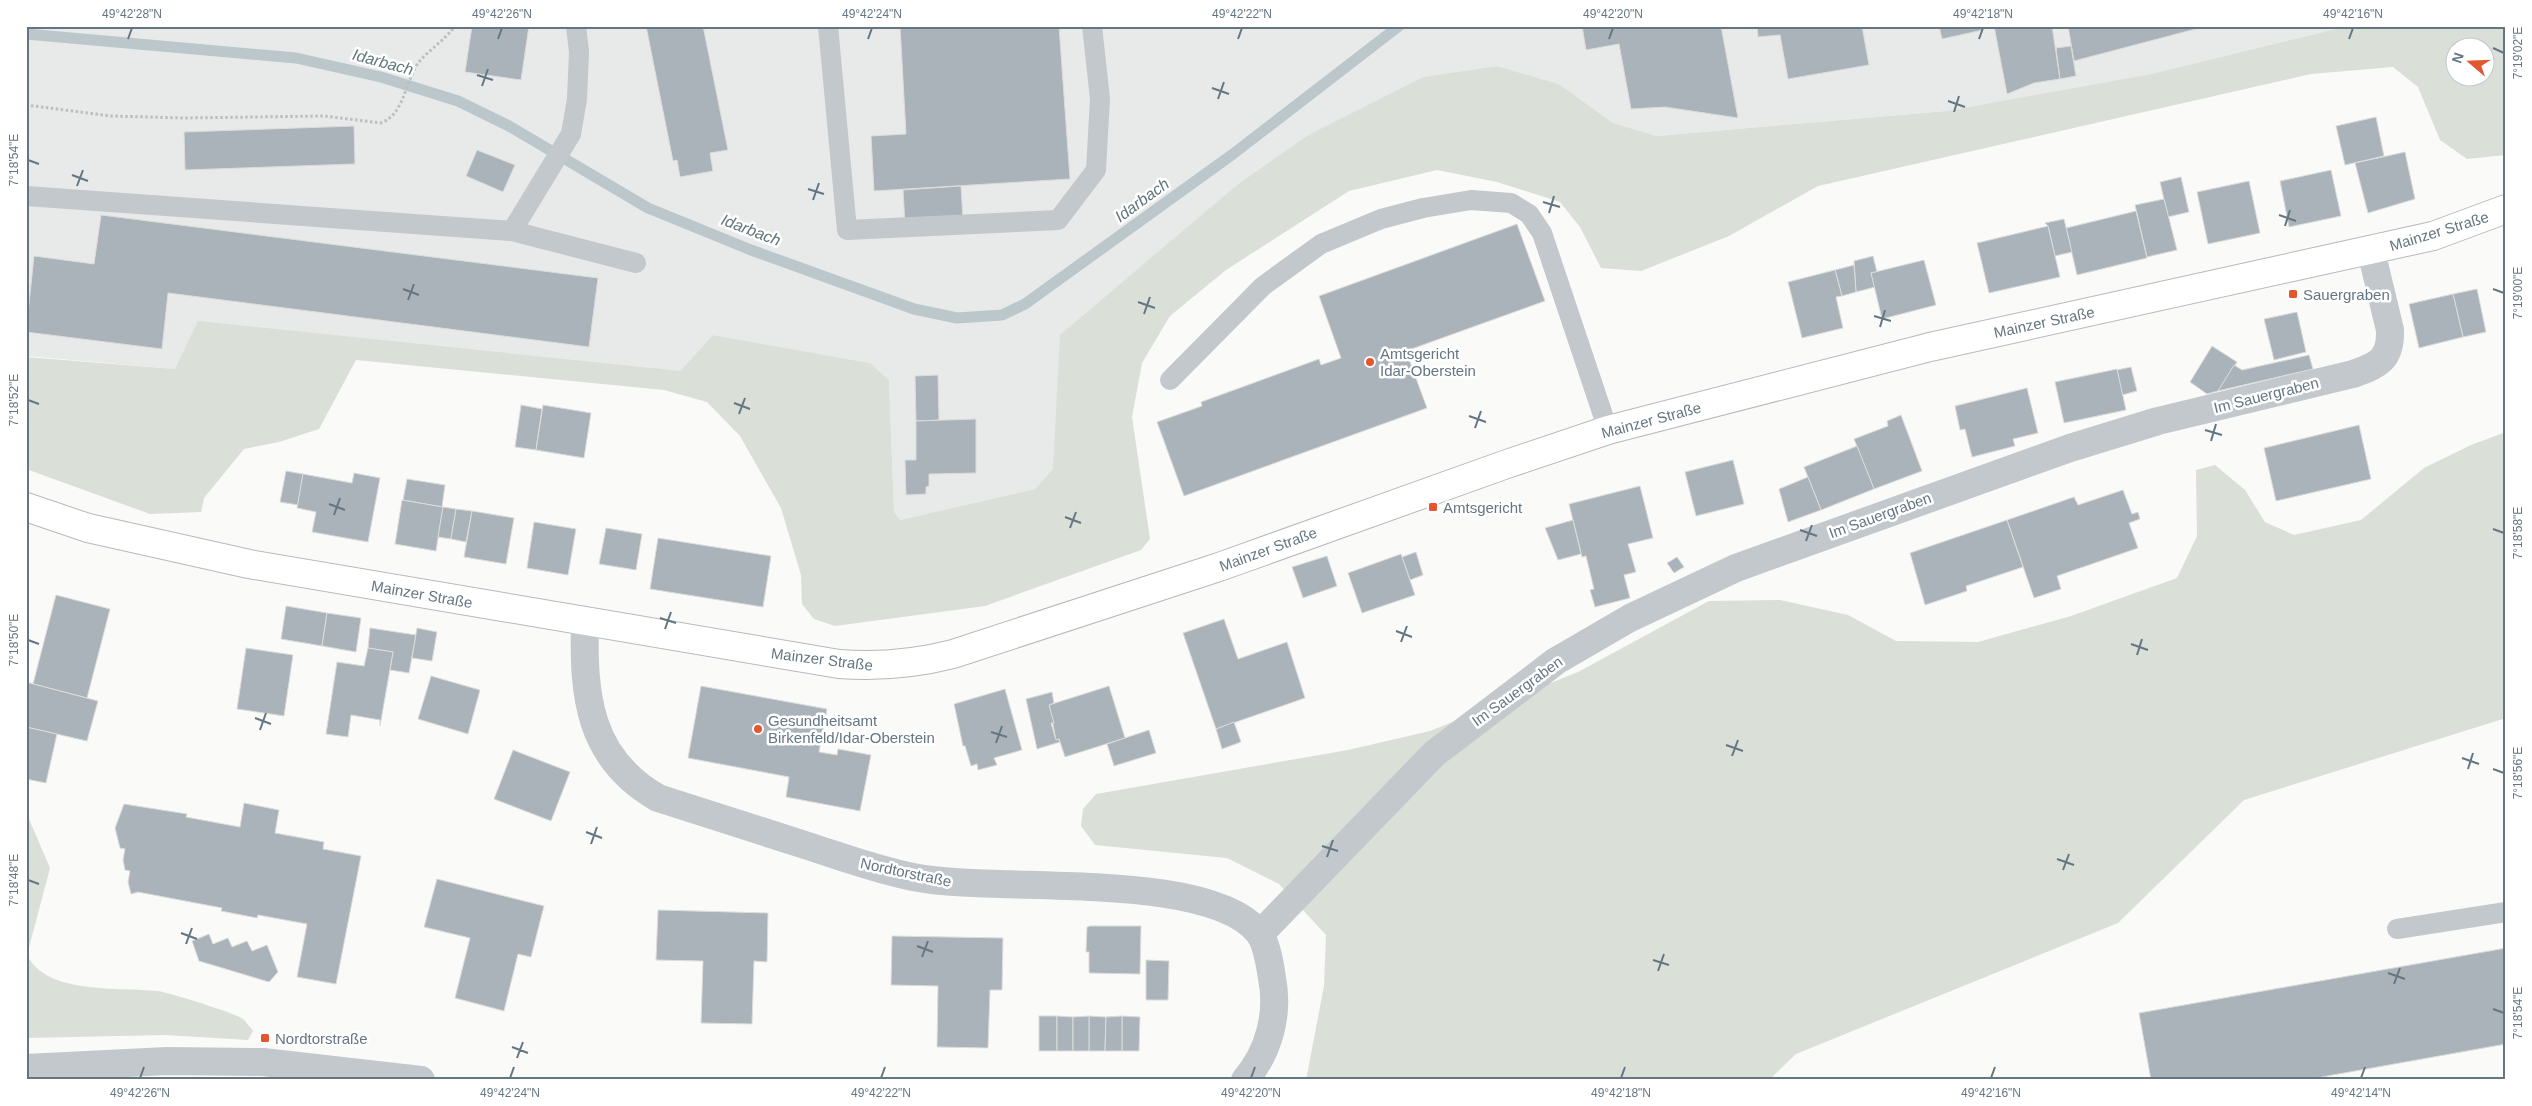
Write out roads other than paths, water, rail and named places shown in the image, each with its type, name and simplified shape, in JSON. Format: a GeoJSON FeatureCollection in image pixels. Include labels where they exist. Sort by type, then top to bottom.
{"type":"FeatureCollection","features":[{"type":"Feature","properties":{"kind":"main road","name":"Mainzer Straße"},"geometry":{"type":"LineString","coordinates":[[26,507],[88,528],[250,564],[839,664],[870,666],[919,662],[953,654],[1219,567],[1504,465],[1608,430],[1930,347],[2433,236],[2503,212]]}},
{"type":"Feature","properties":{"kind":"street","name":"Im Sauergraben"},"geometry":{"type":"LineString","coordinates":[[1260,934],[1434,754],[1556,661],[1630,618],[1736,568],[2070,448],[2158,421],[2352,374],[2372,367],[2385,358],[2390,342],[2390,330],[2371,251]]}},
{"type":"Feature","properties":{"kind":"street","name":"Nordtorstraße"},"geometry":{"type":"LineString","coordinates":[[585,622],[584,665],[588,702],[598,732],[614,762],[636,785],[658,798],[863,864],[913,877],[953,884],[1157,892],[1215,904],[1243,918],[1260,934]]}},
{"type":"Feature","properties":{"kind":"street"},"geometry":{"type":"LineString","coordinates":[[1245,1080],[1256,1067],[1270,1036],[1276,998],[1270,966],[1260,934]]}},
{"type":"Feature","properties":{"kind":"street"},"geometry":{"type":"LineString","coordinates":[[26,1068],[167,1061],[263,1062],[421,1080]]}},
{"type":"Feature","properties":{"kind":"lane"},"geometry":{"type":"LineString","coordinates":[[512,230],[571,134],[577,99],[578,52],[576,26]]}},
{"type":"Feature","properties":{"kind":"lane"},"geometry":{"type":"LineString","coordinates":[[828,26],[847,230],[1058,220],[1096,170],[1100,99],[1092,26]]}},
{"type":"Feature","properties":{"kind":"lane"},"geometry":{"type":"LineString","coordinates":[[26,196],[512,230],[636,262]]}},
{"type":"Feature","properties":{"kind":"lane"},"geometry":{"type":"LineString","coordinates":[[1170,380],[1263,286],[1321,244],[1381,219],[1423,208],[1471,200],[1511,203],[1529,214],[1542,233],[1608,430]]}},
{"type":"Feature","properties":{"kind":"lane"},"geometry":{"type":"LineString","coordinates":[[2396,930],[2506,912]]}},
{"type":"Feature","properties":{"kind":"waterway","name":"Idarbach"},"geometry":{"type":"LineString","coordinates":[[26,34],[296,58],[381,77],[458,101],[509,126],[648,208],[751,250],[914,309],[957,318],[1002,315],[1025,304],[1233,154],[1399,26]]}},
{"type":"Feature","properties":{"kind":"place","name":"Sauergraben"},"geometry":{"type":"Point","coordinates":[2293,294]}},
{"type":"Feature","properties":{"kind":"place","name":"Amtsgericht Idar-Oberstein"},"geometry":{"type":"Point","coordinates":[1370,362]}},
{"type":"Feature","properties":{"kind":"place","name":"Amtsgericht"},"geometry":{"type":"Point","coordinates":[1433,507]}},
{"type":"Feature","properties":{"kind":"place","name":"Gesundheitsamt Birkenfeld/Idar-Oberstein"},"geometry":{"type":"Point","coordinates":[758,729]}},
{"type":"Feature","properties":{"kind":"place","name":"Nordtorstraße"},"geometry":{"type":"Point","coordinates":[265,1038]}}]}
